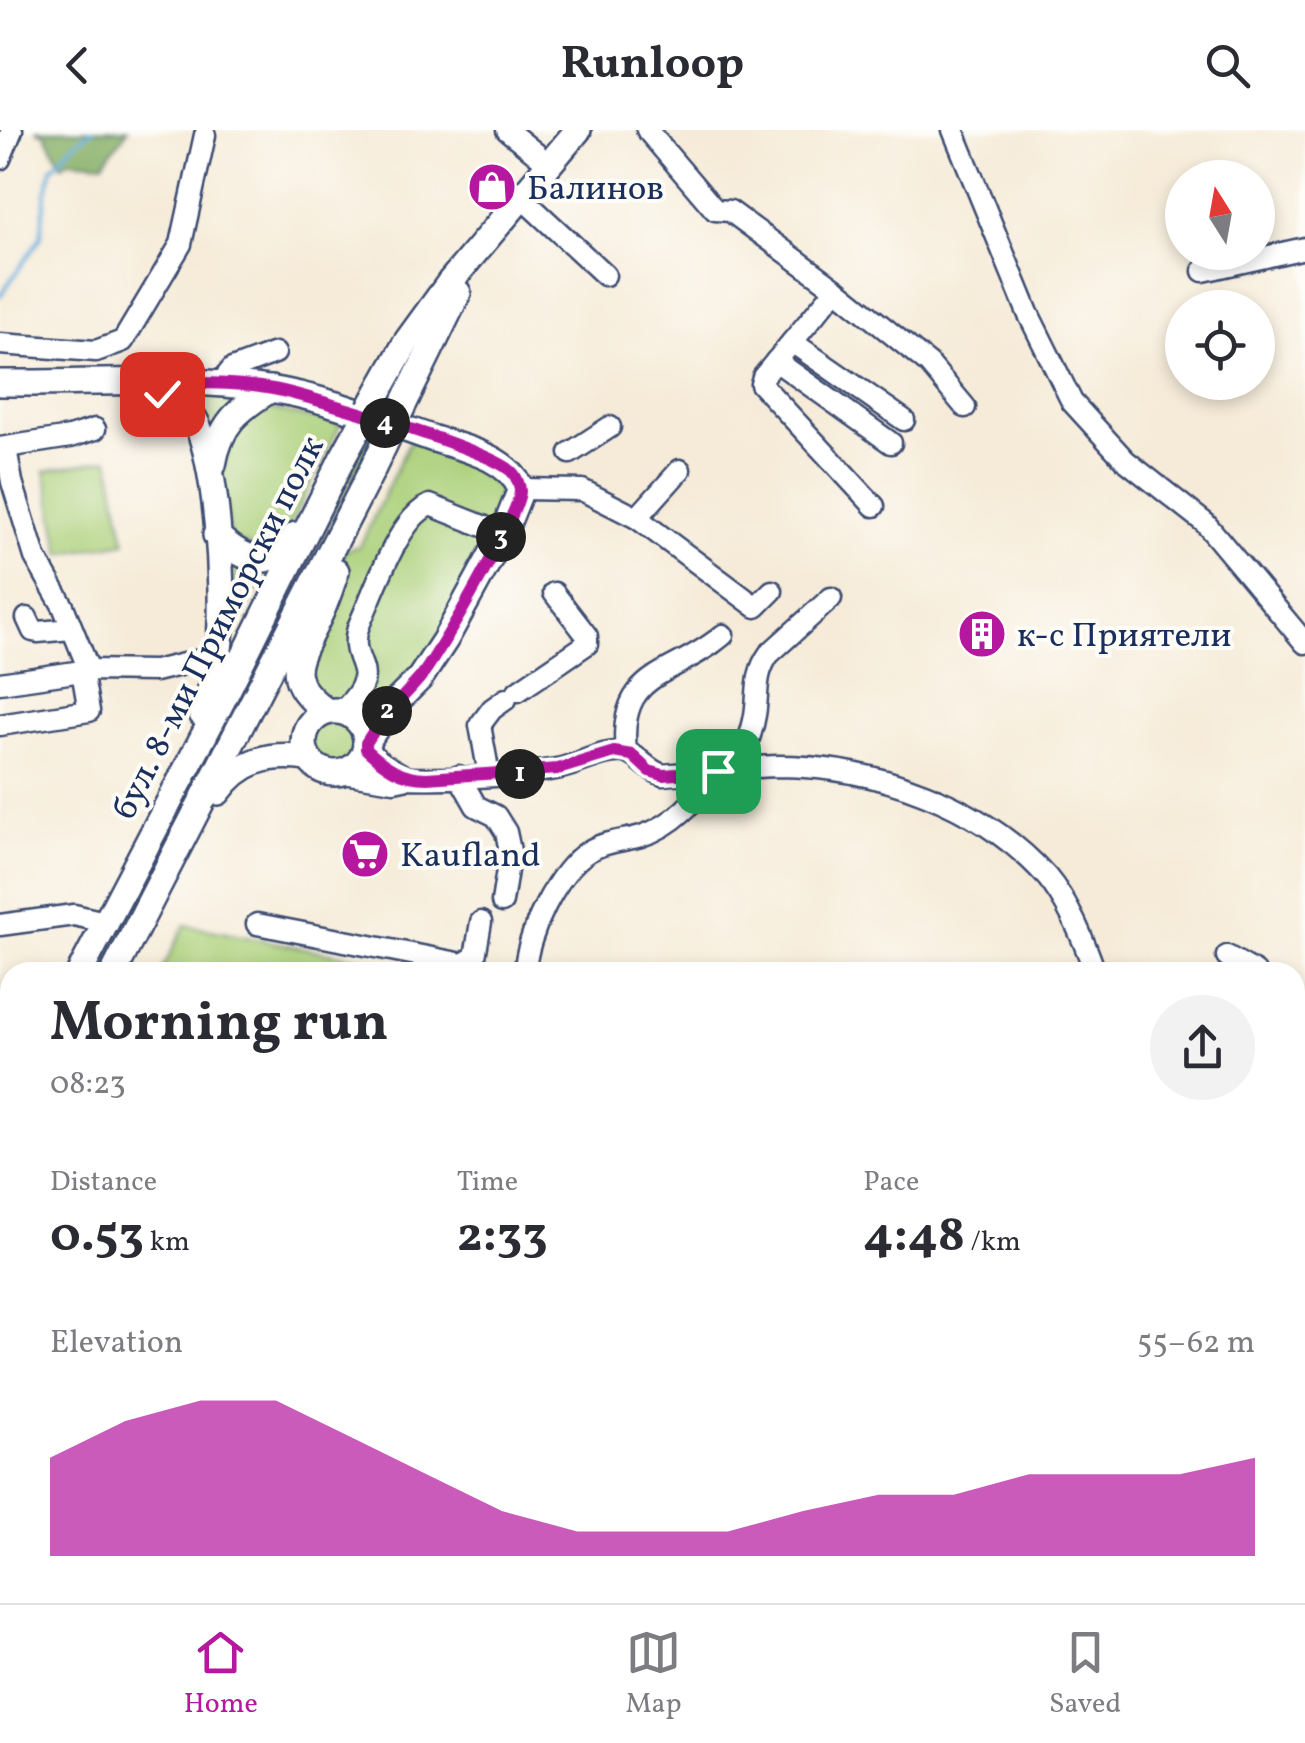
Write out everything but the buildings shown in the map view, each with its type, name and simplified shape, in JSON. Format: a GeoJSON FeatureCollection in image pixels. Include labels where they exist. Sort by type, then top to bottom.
{"type":"FeatureCollection","features":[{"type":"Feature","properties":{"kind":"main road","name":"бул. 8-ми Приморски полк"},"geometry":{"type":"LineString","coordinates":[[85,962],[382,384],[408,341],[578,130]]}},
{"type":"Feature","properties":{"kind":"main road","name":"бул. 8-ми Приморски полк"},"geometry":{"type":"LineString","coordinates":[[119,962],[367,480],[459,290],[499,224]]}},
{"type":"Feature","properties":{"kind":"main road"},"geometry":{"type":"LineString","coordinates":[[0,383],[212,384],[271,389],[475,453],[511,471],[521,489],[503,534],[420,678],[378,722],[359,762],[343,772],[322,772],[307,758],[304,733],[310,722],[339,713],[370,715],[399,698]]}},
{"type":"Feature","properties":{"kind":"main road"},"geometry":{"type":"LineString","coordinates":[[136,384],[175,400],[213,437]]}},
{"type":"Feature","properties":{"kind":"main road"},"geometry":{"type":"LineString","coordinates":[[164,808],[210,693],[217,656],[220,598],[211,480],[212,384]]}},
{"type":"Feature","properties":{"kind":"main road"},"geometry":{"type":"LineString","coordinates":[[213,437],[243,406],[271,389]]}},
{"type":"Feature","properties":{"kind":"main road"},"geometry":{"type":"LineString","coordinates":[[366,746],[362,727],[306,697],[297,673],[300,654],[318,618],[367,480]]}},
{"type":"Feature","properties":{"kind":"main road"},"geometry":{"type":"LineString","coordinates":[[216,535],[249,558],[272,558],[289,545],[322,498]]}},
{"type":"Feature","properties":{"kind":"main road"},"geometry":{"type":"LineString","coordinates":[[129,942],[164,892],[218,790],[234,770],[262,757],[307,758]]}},
{"type":"Feature","properties":{"kind":"street"},"geometry":{"type":"LineString","coordinates":[[0,159],[12,130]]}},
{"type":"Feature","properties":{"kind":"street"},"geometry":{"type":"LineString","coordinates":[[507,130],[549,164]]}},
{"type":"Feature","properties":{"kind":"street"},"geometry":{"type":"LineString","coordinates":[[647,130],[715,210],[730,211],[836,289],[929,364],[965,407]]}},
{"type":"Feature","properties":{"kind":"street"},"geometry":{"type":"LineString","coordinates":[[953,130],[1028,313],[1072,402],[1125,460],[1204,522],[1305,643]]}},
{"type":"Feature","properties":{"kind":"street"},"geometry":{"type":"LineString","coordinates":[[0,344],[96,351],[123,342],[181,244],[205,135]]}},
{"type":"Feature","properties":{"kind":"street"},"geometry":{"type":"LineString","coordinates":[[521,197],[606,274]]}},
{"type":"Feature","properties":{"kind":"street"},"geometry":{"type":"LineString","coordinates":[[1203,271],[1305,248]]}},
{"type":"Feature","properties":{"kind":"street"},"geometry":{"type":"LineString","coordinates":[[836,289],[762,379],[762,386],[874,506]]}},
{"type":"Feature","properties":{"kind":"street"},"geometry":{"type":"LineString","coordinates":[[792,342],[904,420]]}},
{"type":"Feature","properties":{"kind":"street"},"geometry":{"type":"LineString","coordinates":[[212,384],[232,369],[275,353]]}},
{"type":"Feature","properties":{"kind":"street"},"geometry":{"type":"LineString","coordinates":[[776,361],[891,443]]}},
{"type":"Feature","properties":{"kind":"street"},"geometry":{"type":"LineString","coordinates":[[570,453],[610,427]]}},
{"type":"Feature","properties":{"kind":"street"},"geometry":{"type":"LineString","coordinates":[[0,724],[90,712],[86,670],[63,606],[36,557],[3,448],[95,429]]}},
{"type":"Feature","properties":{"kind":"street"},"geometry":{"type":"LineString","coordinates":[[637,518],[680,470]]}},
{"type":"Feature","properties":{"kind":"street"},"geometry":{"type":"LineString","coordinates":[[521,489],[582,490],[637,518],[756,607],[772,590]]}},
{"type":"Feature","properties":{"kind":"street"},"geometry":{"type":"LineString","coordinates":[[339,713],[362,692],[365,677],[354,639],[406,525],[418,510],[430,504],[503,534]]}},
{"type":"Feature","properties":{"kind":"street"},"geometry":{"type":"LineString","coordinates":[[489,776],[480,725],[492,709],[587,644],[587,636],[554,593]]}},
{"type":"Feature","properties":{"kind":"street"},"geometry":{"type":"LineString","coordinates":[[526,962],[527,951],[555,889],[572,866],[608,843],[644,835],[667,823],[728,770],[749,742],[761,665],[832,598]]}},
{"type":"Feature","properties":{"kind":"street"},"geometry":{"type":"LineString","coordinates":[[28,618],[33,631],[72,629]]}},
{"type":"Feature","properties":{"kind":"street"},"geometry":{"type":"LineString","coordinates":[[626,752],[626,708],[642,684],[700,654],[723,635]]}},
{"type":"Feature","properties":{"kind":"street"},"geometry":{"type":"LineString","coordinates":[[0,683],[86,670],[155,670],[217,656]]}},
{"type":"Feature","properties":{"kind":"street"},"geometry":{"type":"LineString","coordinates":[[366,746],[381,763],[408,778]]}},
{"type":"Feature","properties":{"kind":"street"},"geometry":{"type":"LineString","coordinates":[[343,772],[394,781],[489,776],[558,769],[626,752],[649,771],[663,775],[781,766],[858,775],[918,790],[982,823],[1022,852],[1050,880],[1091,962]]}},
{"type":"Feature","properties":{"kind":"street"},"geometry":{"type":"LineString","coordinates":[[459,776],[476,806],[496,816],[506,832],[510,851],[502,902]]}},
{"type":"Feature","properties":{"kind":"street"},"geometry":{"type":"LineString","coordinates":[[0,924],[74,915],[106,922]]}},
{"type":"Feature","properties":{"kind":"street"},"geometry":{"type":"LineString","coordinates":[[466,962],[474,957],[481,922]]}},
{"type":"Feature","properties":{"kind":"street"},"geometry":{"type":"LineString","coordinates":[[257,924],[453,962]]}},
{"type":"Feature","properties":{"kind":"street"},"geometry":{"type":"LineString","coordinates":[[1227,956],[1238,962]]}},
{"type":"Feature","properties":{"kind":"green space"},"geometry":{"type":"Polygon","coordinates":[[[36,130],[128,130],[103,163],[68,160],[62,165],[45,134],[36,130]]]}},
{"type":"Feature","properties":{"kind":"green space"},"geometry":{"type":"Polygon","coordinates":[[[409,367],[414,368],[293,592],[109,962],[102,962],[367,437],[409,367]]]}},
{"type":"Feature","properties":{"kind":"green space"},"geometry":{"type":"Polygon","coordinates":[[[204,383],[271,389],[217,442],[175,400],[204,383]]]}},
{"type":"Feature","properties":{"kind":"green space"},"geometry":{"type":"Polygon","coordinates":[[[265,408],[341,424],[286,533],[266,553],[230,538],[222,467],[243,413],[265,408]]]}},
{"type":"Feature","properties":{"kind":"green space"},"geometry":{"type":"Polygon","coordinates":[[[414,432],[516,477],[445,640],[369,715],[353,716],[362,727],[366,749],[352,768],[329,773],[313,764],[306,750],[306,734],[315,718],[300,654],[319,618],[345,550],[360,546],[414,432]]]}},
{"type":"Feature","properties":{"kind":"green space"},"geometry":{"type":"Polygon","coordinates":[[[109,459],[125,542],[61,554],[45,471],[109,459]]]}},
{"type":"Feature","properties":{"kind":"green space"},"geometry":{"type":"Polygon","coordinates":[[[235,562],[267,569],[234,633],[235,562]]]}},
{"type":"Feature","properties":{"kind":"green space"},"geometry":{"type":"Polygon","coordinates":[[[185,925],[376,962],[166,962],[185,925]]]}},
{"type":"Feature","properties":{"kind":"waterway"},"geometry":{"type":"LineString","coordinates":[[0,296],[41,237],[52,168],[93,130]]}},
{"type":"Feature","properties":{"kind":"place","name":"Балинов"},"geometry":{"type":"Point","coordinates":[492,187]}},
{"type":"Feature","properties":{"kind":"place","name":"к-с Приятели"},"geometry":{"type":"Point","coordinates":[982,634]}},
{"type":"Feature","properties":{"kind":"place","name":"Kaufland"},"geometry":{"type":"Point","coordinates":[365,854]}},
{"type":"Feature","properties":{"kind":"route"},"geometry":{"type":"LineString","coordinates":[[162,394],[136,384],[220,384],[271,389],[475,453],[505,466],[516,477],[521,489],[514,512],[445,640],[420,678],[386,712],[366,743],[366,749],[381,763],[408,778],[509,775],[558,769],[626,752],[649,771],[663,775],[718,771]]}}]}
